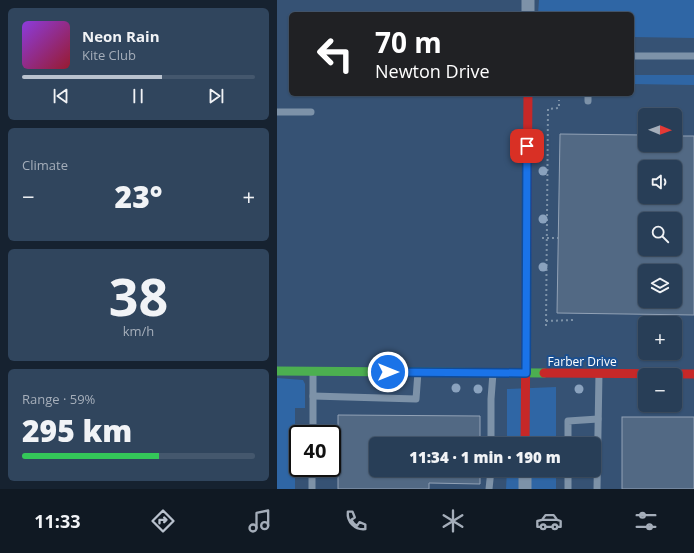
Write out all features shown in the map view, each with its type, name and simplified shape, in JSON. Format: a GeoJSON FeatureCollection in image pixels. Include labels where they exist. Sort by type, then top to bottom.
{"type":"FeatureCollection","features":[{"type":"Feature","properties":{"kind":"street"},"geometry":{"type":"LineString","coordinates":[[528,0],[528,12]]}},
{"type":"Feature","properties":{"kind":"street"},"geometry":{"type":"LineString","coordinates":[[525,437],[528,96]]}},
{"type":"Feature","properties":{"kind":"street","name":"Farber Drive"},"geometry":{"type":"LineString","coordinates":[[277,371],[694,374]]}},
{"type":"Feature","properties":{"kind":"street"},"geometry":{"type":"LineString","coordinates":[[525,477],[525,489]]}},
{"type":"Feature","properties":{"kind":"lane"},"geometry":{"type":"LineString","coordinates":[[634,56],[694,56]]}},
{"type":"Feature","properties":{"kind":"lane"},"geometry":{"type":"LineString","coordinates":[[277,112],[311,112]]}},
{"type":"Feature","properties":{"kind":"lane"},"geometry":{"type":"LineString","coordinates":[[313,371],[313,425]]}},
{"type":"Feature","properties":{"kind":"lane"},"geometry":{"type":"LineString","coordinates":[[313,396],[416,399],[418,372]]}},
{"type":"Feature","properties":{"kind":"lane"},"geometry":{"type":"LineString","coordinates":[[491,437],[493,372]]}},
{"type":"Feature","properties":{"kind":"lane"},"geometry":{"type":"LineString","coordinates":[[597,489],[599,373]]}},
{"type":"Feature","properties":{"kind":"lane"},"geometry":{"type":"LineString","coordinates":[[568,437],[568,421],[598,419]]}},
{"type":"Feature","properties":{"kind":"lane"},"geometry":{"type":"LineString","coordinates":[[312,477],[312,489]]}},
{"type":"Feature","properties":{"kind":"lane"},"geometry":{"type":"LineString","coordinates":[[489,489],[490,477]]}},
{"type":"Feature","properties":{"kind":"lane"},"geometry":{"type":"LineString","coordinates":[[568,477],[568,489]]}},
{"type":"Feature","properties":{"kind":"path"},"geometry":{"type":"LineString","coordinates":[[546,326],[548,108],[559,108],[559,100]]}},
{"type":"Feature","properties":{"kind":"path"},"geometry":{"type":"LineString","coordinates":[[546,321],[573,320]]}},
{"type":"Feature","properties":{"kind":"shaded area"},"geometry":{"type":"Polygon","coordinates":[[[539,0],[694,0],[694,38],[634,37],[634,12],[538,12],[539,0]]]}},
{"type":"Feature","properties":{"kind":"shaded area"},"geometry":{"type":"Polygon","coordinates":[[[634,75],[694,75],[694,85],[634,84],[634,75]]]}},
{"type":"Feature","properties":{"kind":"shaded area"},"geometry":{"type":"Polygon","coordinates":[[[277,378],[303,380],[305,384],[305,408],[295,408],[295,425],[289,425],[289,477],[295,477],[295,489],[277,489],[277,378]]]}},
{"type":"Feature","properties":{"kind":"shaded area"},"geometry":{"type":"Polygon","coordinates":[[[556,387],[556,437],[507,437],[507,389],[556,387]]]}},
{"type":"Feature","properties":{"kind":"shaded area"},"geometry":{"type":"Polygon","coordinates":[[[507,477],[556,477],[556,489],[506,489],[507,477]]]}},
{"type":"Feature","properties":{"kind":"building"},"geometry":{"type":"Polygon","coordinates":[[[560,134],[638,135],[638,152],[682,152],[682,136],[694,136],[694,315],[557,313],[560,134]]]}},
{"type":"Feature","properties":{"kind":"building"},"geometry":{"type":"Polygon","coordinates":[[[338,415],[480,416],[480,437],[369,437],[369,477],[480,477],[480,484],[429,483],[429,489],[338,489],[338,477],[341,477],[341,425],[338,425],[338,415]]]}},
{"type":"Feature","properties":{"kind":"building"},"geometry":{"type":"Polygon","coordinates":[[[622,417],[694,417],[694,489],[622,489],[622,417]]]}},
{"type":"Feature","properties":{"kind":"traffic: fast"},"geometry":{"type":"LineString","coordinates":[[277,371],[544,373]]}},
{"type":"Feature","properties":{"kind":"traffic: jam"},"geometry":{"type":"LineString","coordinates":[[525,437],[528,96]]}},
{"type":"Feature","properties":{"kind":"traffic: jam"},"geometry":{"type":"LineString","coordinates":[[544,373],[694,374]]}},
{"type":"Feature","properties":{"kind":"route"},"geometry":{"type":"LineString","coordinates":[[388,372],[526,373],[527,146]]}}]}
